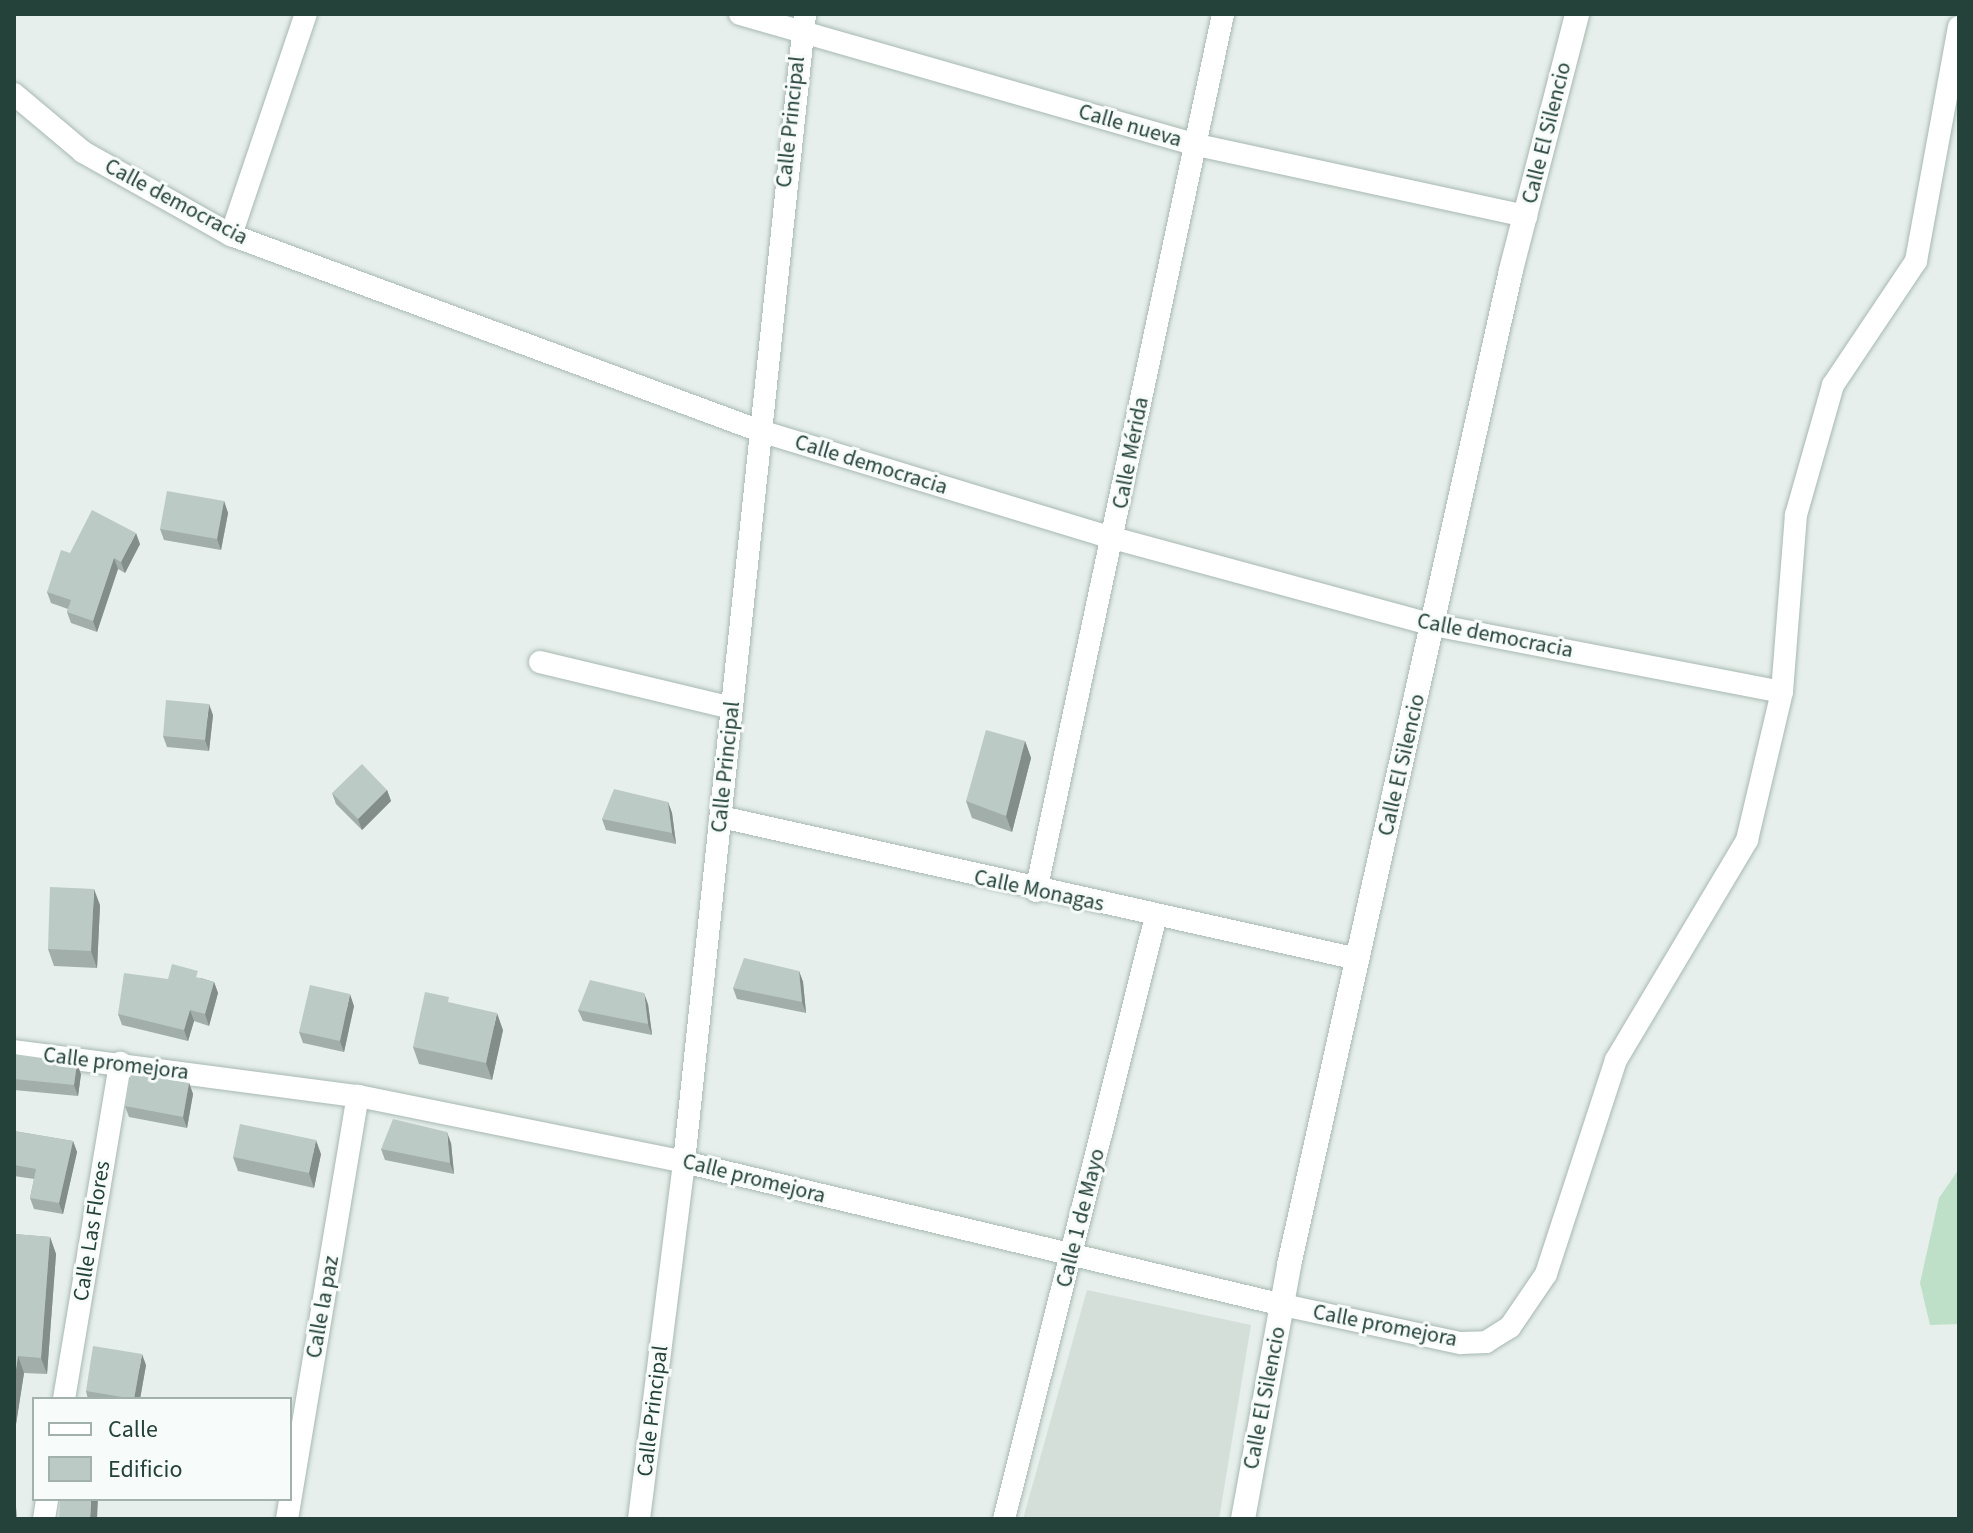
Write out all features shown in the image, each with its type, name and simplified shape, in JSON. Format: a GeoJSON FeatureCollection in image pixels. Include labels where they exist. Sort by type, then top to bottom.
{"type":"FeatureCollection","features":[{"type":"Feature","properties":{"kind":"street"},"geometry":{"type":"LineString","coordinates":[[231,235],[306,14]]}},
{"type":"Feature","properties":{"kind":"street","name":"Calle nueva"},"geometry":{"type":"LineString","coordinates":[[740,14],[803,22],[1193,144],[1526,216]]}},
{"type":"Feature","properties":{"kind":"street","name":"Calle Mérida"},"geometry":{"type":"LineString","coordinates":[[1036,891],[1223,14]]}},
{"type":"Feature","properties":{"kind":"street","name":"Calle El Silencio"},"geometry":{"type":"LineString","coordinates":[[1243,1519],[1283,1305],[1358,959],[1526,216],[1577,14]]}},
{"type":"Feature","properties":{"kind":"street","name":"Calle Principal"},"geometry":{"type":"LineString","coordinates":[[639,1519],[684,1162],[803,22]]}},
{"type":"Feature","properties":{"kind":"street"},"geometry":{"type":"LineString","coordinates":[[1782,692],[1796,515],[1833,385],[1916,261],[1959,27]]}},
{"type":"Feature","properties":{"kind":"street","name":"Calle democracia"},"geometry":{"type":"LineString","coordinates":[[14,94],[83,152],[231,235],[760,431],[1113,538],[1434,625],[1782,692]]}},
{"type":"Feature","properties":{"kind":"street"},"geometry":{"type":"LineString","coordinates":[[540,662],[732,708]]}},
{"type":"Feature","properties":{"kind":"street","name":"Calle promejora"},"geometry":{"type":"LineString","coordinates":[[14,1051],[358,1096],[684,1162],[1283,1305],[1461,1343],[1486,1342],[1510,1327],[1546,1274],[1616,1060],[1729,878],[1747,840],[1782,692]]}},
{"type":"Feature","properties":{"kind":"street","name":"Calle Monagas"},"geometry":{"type":"LineString","coordinates":[[721,817],[1036,891],[1358,959]]}},
{"type":"Feature","properties":{"kind":"street","name":"Calle 1 de Mayo"},"geometry":{"type":"LineString","coordinates":[[1004,1519],[1156,916]]}},
{"type":"Feature","properties":{"kind":"street","name":"Calle Las Flores"},"geometry":{"type":"LineString","coordinates":[[64,1397],[120,1063]]}},
{"type":"Feature","properties":{"kind":"street","name":"Calle la paz"},"geometry":{"type":"LineString","coordinates":[[292,1489],[358,1096]]}},
{"type":"Feature","properties":{"kind":"shaded area"},"geometry":{"type":"Polygon","coordinates":[[[1087,1290],[1251,1325],[1219,1519],[1023,1519],[1087,1290]]]}},
{"type":"Feature","properties":{"kind":"green space"},"geometry":{"type":"Polygon","coordinates":[[[1959,1169],[1959,1324],[1930,1325],[1920,1283],[1939,1198],[1959,1169]]]}},
{"type":"Feature","properties":{"kind":"building"},"geometry":{"type":"Polygon","coordinates":[[[167,491],[224,501],[217,539],[160,529],[167,491]]]}},
{"type":"Feature","properties":{"kind":"building"},"geometry":{"type":"Polygon","coordinates":[[[92,510],[136,533],[121,562],[114,558],[93,621],[67,612],[71,600],[47,592],[61,550],[70,553],[92,510]]]}},
{"type":"Feature","properties":{"kind":"building"},"geometry":{"type":"Polygon","coordinates":[[[166,700],[209,704],[205,740],[163,736],[166,700]]]}},
{"type":"Feature","properties":{"kind":"building"},"geometry":{"type":"Polygon","coordinates":[[[986,730],[1025,741],[1006,816],[966,801],[986,730]]]}},
{"type":"Feature","properties":{"kind":"building"},"geometry":{"type":"Polygon","coordinates":[[[362,764],[387,790],[358,819],[332,793],[362,764]]]}},
{"type":"Feature","properties":{"kind":"building"},"geometry":{"type":"Polygon","coordinates":[[[614,789],[668,802],[672,833],[602,819],[614,789]]]}},
{"type":"Feature","properties":{"kind":"building"},"geometry":{"type":"Polygon","coordinates":[[[50,887],[94,889],[91,951],[48,949],[50,887]]]}},
{"type":"Feature","properties":{"kind":"building"},"geometry":{"type":"Polygon","coordinates":[[[744,958],[799,971],[802,1002],[733,988],[744,958]]]}},
{"type":"Feature","properties":{"kind":"building"},"geometry":{"type":"Polygon","coordinates":[[[172,964],[198,971],[196,977],[214,982],[205,1014],[190,1010],[184,1030],[118,1014],[124,973],[168,979],[172,964]]]}},
{"type":"Feature","properties":{"kind":"building"},"geometry":{"type":"Polygon","coordinates":[[[590,980],[644,993],[648,1024],[578,1010],[590,980]]]}},
{"type":"Feature","properties":{"kind":"building"},"geometry":{"type":"Polygon","coordinates":[[[310,985],[350,994],[340,1041],[299,1032],[310,985]]]}},
{"type":"Feature","properties":{"kind":"building"},"geometry":{"type":"Polygon","coordinates":[[[425,992],[449,997],[448,1002],[497,1013],[486,1063],[413,1047],[425,992]]]}},
{"type":"Feature","properties":{"kind":"building"},"geometry":{"type":"Polygon","coordinates":[[[14,1054],[77,1063],[74,1085],[14,1079],[14,1054]]]}},
{"type":"Feature","properties":{"kind":"building"},"geometry":{"type":"Polygon","coordinates":[[[131,1073],[189,1083],[183,1117],[125,1106],[131,1073]]]}},
{"type":"Feature","properties":{"kind":"building"},"geometry":{"type":"Polygon","coordinates":[[[393,1119],[447,1132],[450,1163],[381,1149],[393,1119]]]}},
{"type":"Feature","properties":{"kind":"building"},"geometry":{"type":"Polygon","coordinates":[[[240,1124],[316,1140],[309,1173],[233,1157],[240,1124]]]}},
{"type":"Feature","properties":{"kind":"building"},"geometry":{"type":"Polygon","coordinates":[[[14,1131],[73,1141],[59,1203],[30,1198],[36,1169],[14,1165],[14,1131]]]}},
{"type":"Feature","properties":{"kind":"building"},"geometry":{"type":"Polygon","coordinates":[[[14,1234],[50,1237],[41,1358],[18,1356],[14,1383],[14,1234]]]}},
{"type":"Feature","properties":{"kind":"building"},"geometry":{"type":"Polygon","coordinates":[[[93,1346],[142,1354],[134,1397],[86,1391],[93,1346]]]}},
{"type":"Feature","properties":{"kind":"building"},"geometry":{"type":"Polygon","coordinates":[[[60,1501],[91,1501],[90,1519],[59,1519],[60,1501]]]}}]}
